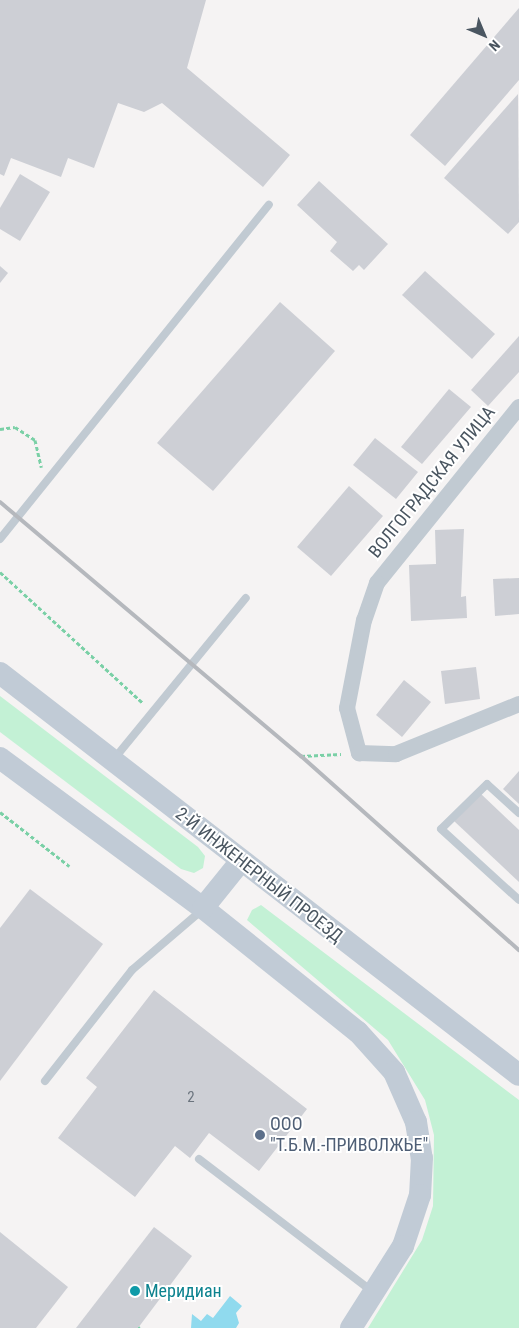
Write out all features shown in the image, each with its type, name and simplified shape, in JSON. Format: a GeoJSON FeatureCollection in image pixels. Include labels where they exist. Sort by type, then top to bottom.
{"type":"FeatureCollection","features":[{"type":"Feature","properties":{"kind":"main road","name":"2-Й ИНЖЕНЕРНЫЙ ПРОЕЗД"},"geometry":{"type":"LineString","coordinates":[[1,673],[240,862],[519,1075]]}},
{"type":"Feature","properties":{"kind":"main road"},"geometry":{"type":"LineString","coordinates":[[0,758],[203,908],[358,1032],[394,1072],[410,1105],[420,1140],[420,1194],[410,1230],[394,1262],[351,1328]]}},
{"type":"Feature","properties":{"kind":"main road"},"geometry":{"type":"LineString","coordinates":[[203,908],[240,862]]}},
{"type":"Feature","properties":{"kind":"street","name":"ВОЛГОГРАДСКАЯ УЛИЦА"},"geometry":{"type":"LineString","coordinates":[[359,753],[348,708],[364,620],[377,583],[512,422],[519,407]]}},
{"type":"Feature","properties":{"kind":"street"},"geometry":{"type":"LineString","coordinates":[[359,753],[396,754],[519,704]]}},
{"type":"Feature","properties":{"kind":"lane"},"geometry":{"type":"LineString","coordinates":[[0,539],[269,205]]}},
{"type":"Feature","properties":{"kind":"lane"},"geometry":{"type":"LineString","coordinates":[[113,760],[151,711],[246,598]]}},
{"type":"Feature","properties":{"kind":"lane"},"geometry":{"type":"LineString","coordinates":[[519,813],[487,784],[441,829],[519,900]]}},
{"type":"Feature","properties":{"kind":"lane"},"geometry":{"type":"LineString","coordinates":[[45,1080],[132,970],[203,908]]}},
{"type":"Feature","properties":{"kind":"lane"},"geometry":{"type":"LineString","coordinates":[[200,1159],[374,1294]]}},
{"type":"Feature","properties":{"kind":"path"},"geometry":{"type":"LineString","coordinates":[[0,429],[15,427],[35,440],[45,481]]}},
{"type":"Feature","properties":{"kind":"path"},"geometry":{"type":"LineString","coordinates":[[0,572],[151,711]]}},
{"type":"Feature","properties":{"kind":"path"},"geometry":{"type":"LineString","coordinates":[[301,756],[359,753]]}},
{"type":"Feature","properties":{"kind":"path"},"geometry":{"type":"LineString","coordinates":[[0,812],[69,866]]}},
{"type":"Feature","properties":{"kind":"green space"},"geometry":{"type":"Polygon","coordinates":[[[0,696],[198,847],[205,856],[203,868],[194,873],[181,869],[0,732],[0,696]]]}},
{"type":"Feature","properties":{"kind":"green space"},"geometry":{"type":"Polygon","coordinates":[[[261,905],[519,1100],[519,1328],[368,1328],[422,1240],[433,1206],[434,1135],[425,1100],[388,1040],[247,920],[252,910],[261,905]]]}},
{"type":"Feature","properties":{"kind":"water"},"geometry":{"type":"Polygon","coordinates":[[[230,1296],[242,1306],[236,1313],[239,1323],[236,1328],[191,1328],[192,1314],[201,1321],[207,1314],[213,1318],[230,1296]]]}},
{"type":"Feature","properties":{"kind":"building"},"geometry":{"type":"Polygon","coordinates":[[[0,0],[206,0],[187,68],[290,155],[263,187],[162,103],[144,112],[118,103],[94,168],[68,158],[61,177],[11,158],[4,176],[0,174],[0,0]]]}},
{"type":"Feature","properties":{"kind":"building"},"geometry":{"type":"Polygon","coordinates":[[[519,8],[519,80],[445,166],[410,135],[519,8]]]}},
{"type":"Feature","properties":{"kind":"building"},"geometry":{"type":"Polygon","coordinates":[[[518,94],[519,222],[508,234],[444,178],[518,94]]]}},
{"type":"Feature","properties":{"kind":"building"},"geometry":{"type":"Polygon","coordinates":[[[20,174],[50,192],[20,241],[0,229],[0,208],[20,174]]]}},
{"type":"Feature","properties":{"kind":"building"},"geometry":{"type":"Polygon","coordinates":[[[319,181],[388,244],[364,270],[359,265],[353,271],[330,251],[337,242],[297,205],[319,181]]]}},
{"type":"Feature","properties":{"kind":"building"},"geometry":{"type":"Polygon","coordinates":[[[0,266],[8,273],[0,283],[0,266]]]}},
{"type":"Feature","properties":{"kind":"building"},"geometry":{"type":"Polygon","coordinates":[[[425,271],[495,334],[472,359],[402,295],[425,271]]]}},
{"type":"Feature","properties":{"kind":"building"},"geometry":{"type":"Polygon","coordinates":[[[280,302],[335,351],[213,491],[157,443],[280,302]]]}},
{"type":"Feature","properties":{"kind":"building"},"geometry":{"type":"Polygon","coordinates":[[[519,336],[519,372],[488,406],[471,390],[519,336]]]}},
{"type":"Feature","properties":{"kind":"building"},"geometry":{"type":"Polygon","coordinates":[[[449,389],[471,407],[422,464],[401,447],[449,389]]]}},
{"type":"Feature","properties":{"kind":"building"},"geometry":{"type":"Polygon","coordinates":[[[375,438],[418,472],[396,499],[353,465],[375,438]]]}},
{"type":"Feature","properties":{"kind":"building"},"geometry":{"type":"Polygon","coordinates":[[[349,486],[383,516],[331,576],[297,547],[349,486]]]}},
{"type":"Feature","properties":{"kind":"building"},"geometry":{"type":"Polygon","coordinates":[[[464,529],[461,597],[466,596],[467,618],[411,621],[409,565],[436,564],[435,530],[464,529]]]}},
{"type":"Feature","properties":{"kind":"building"},"geometry":{"type":"Polygon","coordinates":[[[519,578],[519,614],[495,616],[493,579],[519,578]]]}},
{"type":"Feature","properties":{"kind":"building"},"geometry":{"type":"Polygon","coordinates":[[[476,667],[480,699],[445,704],[441,671],[476,667]]]}},
{"type":"Feature","properties":{"kind":"building"},"geometry":{"type":"Polygon","coordinates":[[[404,680],[431,702],[402,737],[376,715],[404,680]]]}},
{"type":"Feature","properties":{"kind":"building"},"geometry":{"type":"Polygon","coordinates":[[[519,771],[519,804],[503,789],[519,771]]]}},
{"type":"Feature","properties":{"kind":"building"},"geometry":{"type":"Polygon","coordinates":[[[480,793],[519,830],[519,882],[454,821],[480,793]]]}},
{"type":"Feature","properties":{"kind":"building"},"geometry":{"type":"Polygon","coordinates":[[[30,889],[103,944],[0,1081],[0,928],[30,889]]]}},
{"type":"Feature","properties":{"kind":"building"},"geometry":{"type":"Polygon","coordinates":[[[154,990],[307,1109],[259,1171],[209,1133],[190,1158],[175,1146],[135,1197],[58,1138],[97,1087],[86,1078],[154,990]]]}},
{"type":"Feature","properties":{"kind":"building","name":"Меридиан"},"geometry":{"type":"Polygon","coordinates":[[[154,1227],[192,1256],[138,1328],[76,1328],[154,1227]]]}},
{"type":"Feature","properties":{"kind":"building"},"geometry":{"type":"Polygon","coordinates":[[[0,1232],[68,1287],[36,1328],[0,1328],[0,1232]]]}},
{"type":"Feature","properties":{"kind":"railway"},"geometry":{"type":"LineString","coordinates":[[0,502],[301,756],[519,950]]}},
{"type":"Feature","properties":{"kind":"place","name":"ООО \"Т.Б.М.-ПРИВОЛЖЬЕ\""},"geometry":{"type":"Point","coordinates":[260,1135]}},
{"type":"Feature","properties":{"kind":"place","name":"Меридиан"},"geometry":{"type":"Point","coordinates":[135,1291]}}]}
